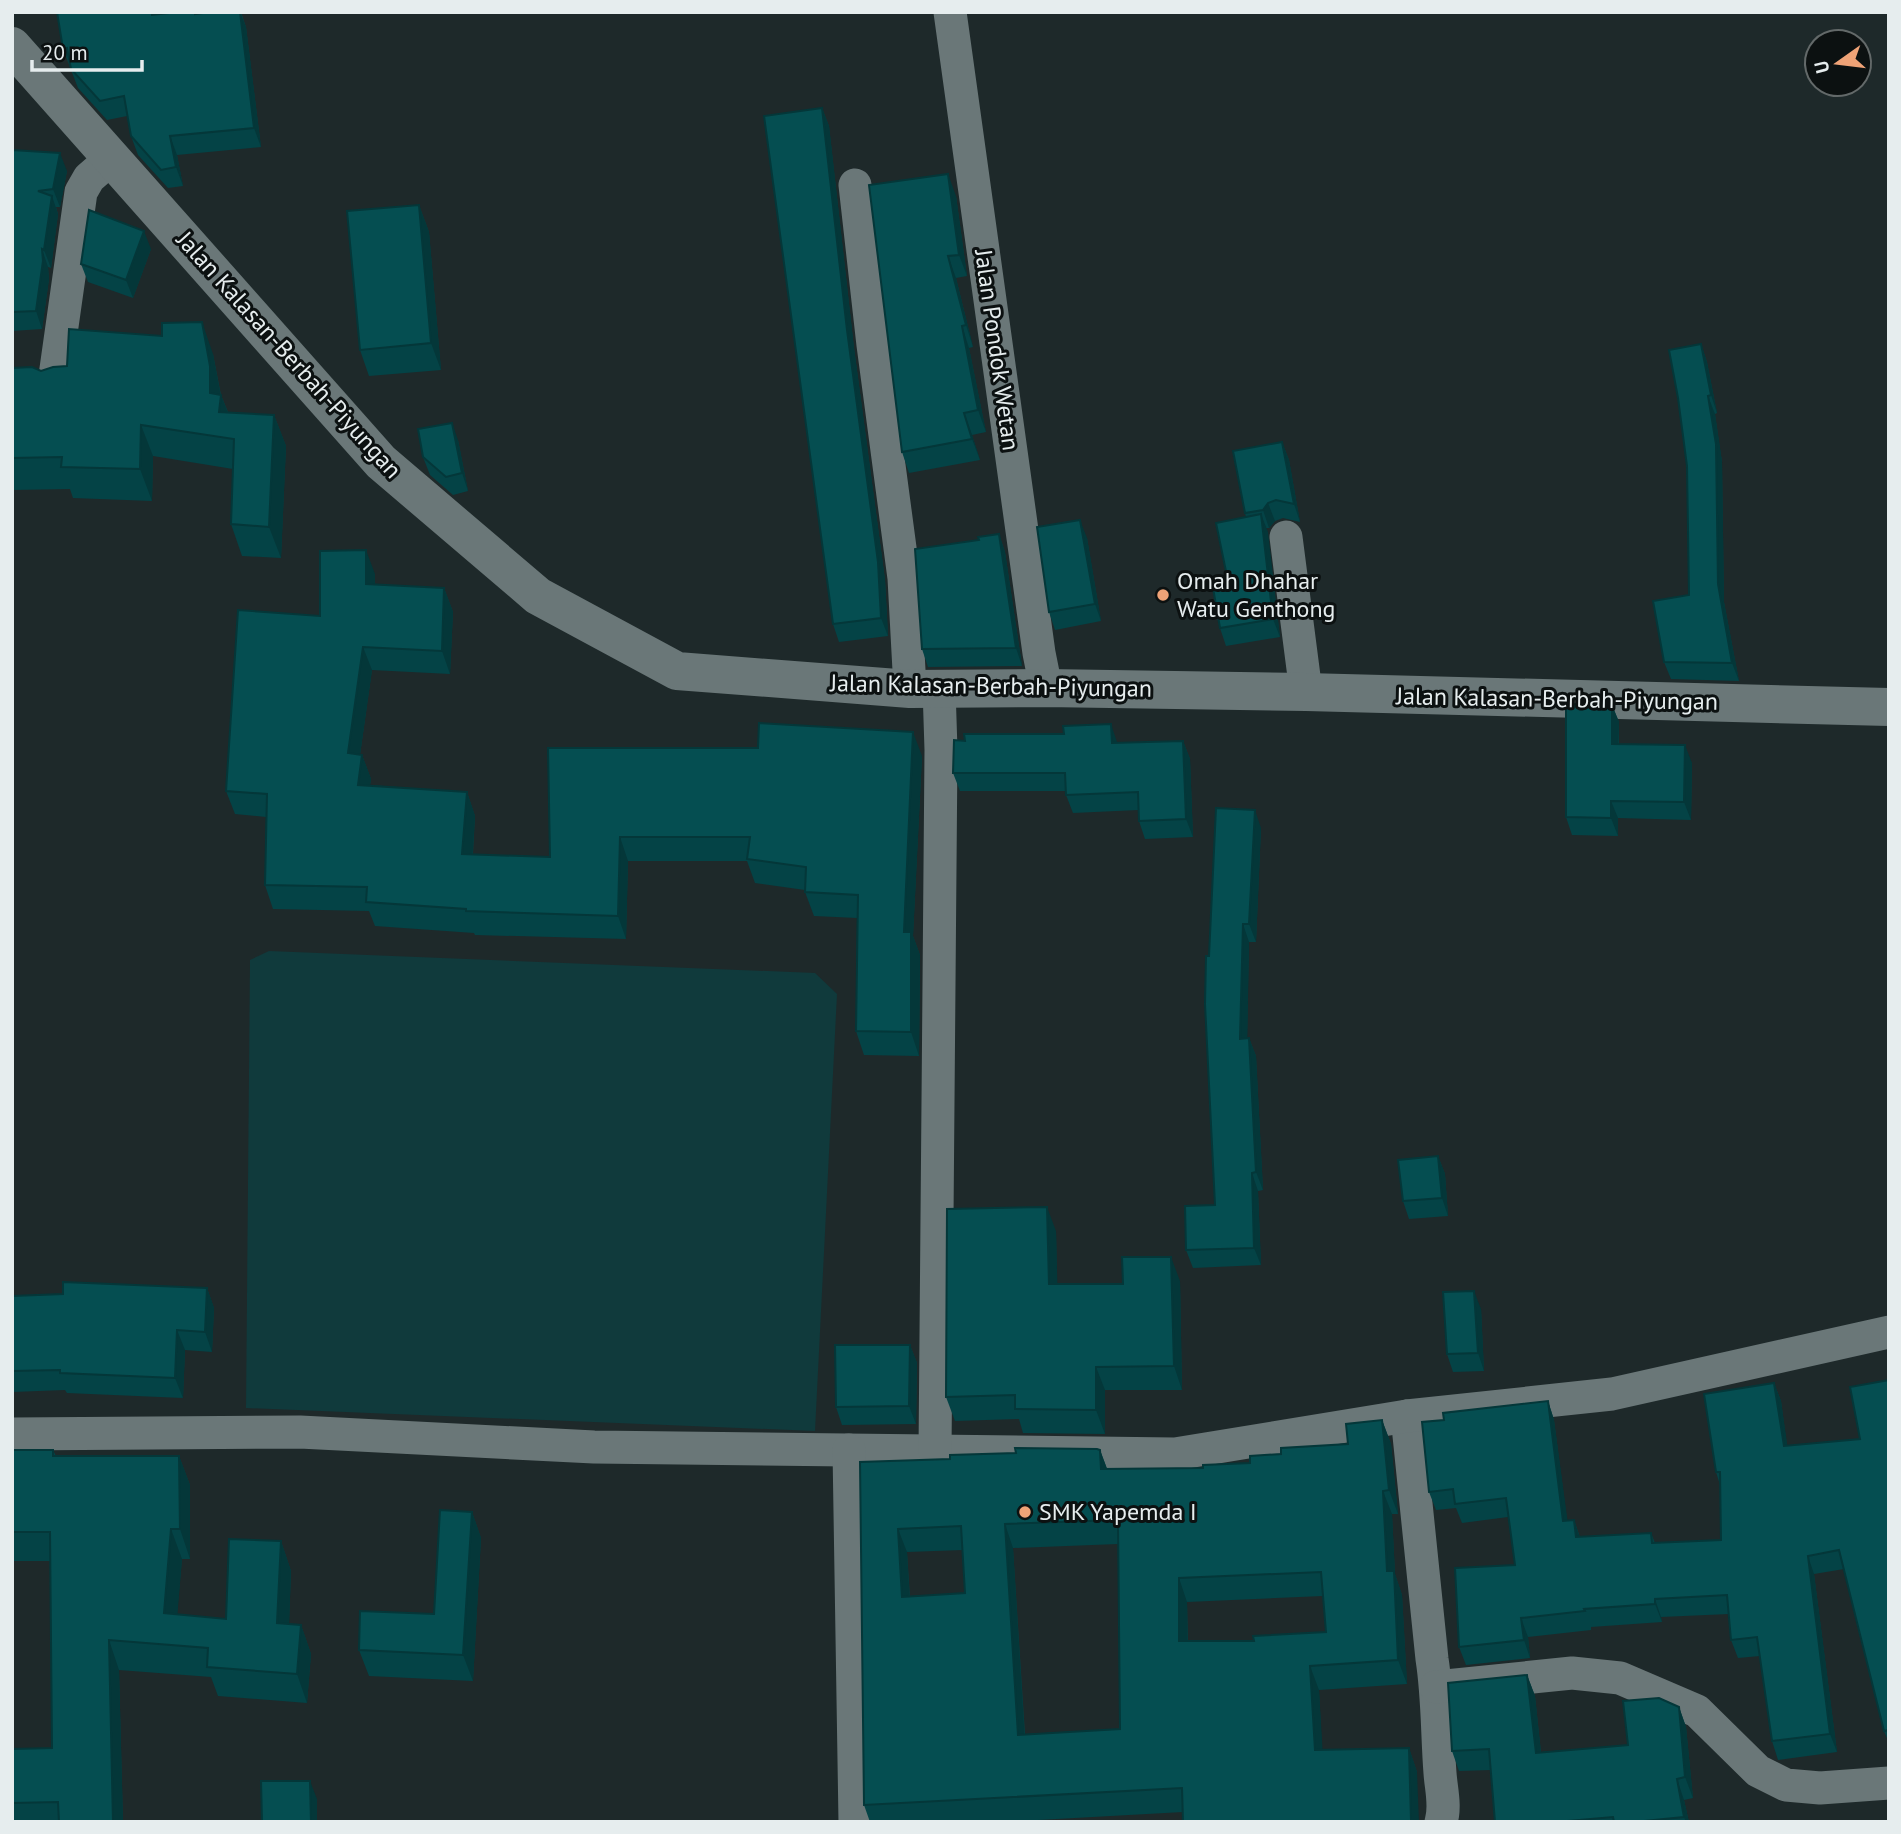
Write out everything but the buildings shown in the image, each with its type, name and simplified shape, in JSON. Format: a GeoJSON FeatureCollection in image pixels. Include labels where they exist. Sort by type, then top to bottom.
{"type":"FeatureCollection","features":[{"type":"Feature","properties":{"kind":"street","name":"Jalan Pondok Wetan"},"geometry":{"type":"LineString","coordinates":[[950,12],[1046,688]]}},
{"type":"Feature","properties":{"kind":"street","name":"Jalan Kalasan-Berbah-Piyungan"},"geometry":{"type":"LineString","coordinates":[[12,46],[381,462],[538,596],[677,671],[925,689],[1306,692],[1889,707]]}},
{"type":"Feature","properties":{"kind":"street"},"geometry":{"type":"LineString","coordinates":[[54,383],[81,192],[89,178],[112,158]]}},
{"type":"Feature","properties":{"kind":"street"},"geometry":{"type":"LineString","coordinates":[[855,186],[904,578],[941,764],[935,1452]]}},
{"type":"Feature","properties":{"kind":"street"},"geometry":{"type":"LineString","coordinates":[[1286,537],[1306,692]]}},
{"type":"Feature","properties":{"kind":"street"},"geometry":{"type":"LineString","coordinates":[[12,1434],[300,1432],[594,1447],[1175,1454],[1407,1416],[1612,1394],[1889,1332]]}},
{"type":"Feature","properties":{"kind":"street"},"geometry":{"type":"LineString","coordinates":[[1407,1416],[1437,1687],[1440,1775],[1444,1807],[1441,1822]]}},
{"type":"Feature","properties":{"kind":"street"},"geometry":{"type":"LineString","coordinates":[[849,1450],[855,1822]]}},
{"type":"Feature","properties":{"kind":"street"},"geometry":{"type":"LineString","coordinates":[[1437,1687],[1572,1673],[1620,1678],[1697,1711],[1758,1771],[1786,1786],[1820,1788],[1889,1783]]}},
{"type":"Feature","properties":{"kind":"shaded area"},"geometry":{"type":"Polygon","coordinates":[[[269,951],[815,973],[837,994],[815,1431],[246,1408],[250,960],[269,951]]]}},
{"type":"Feature","properties":{"kind":"place","name":"Omah Dhahar Watu Genthong"},"geometry":{"type":"Point","coordinates":[1163,595]}},
{"type":"Feature","properties":{"kind":"place","name":"SMK Yapemda I"},"geometry":{"type":"Point","coordinates":[1025,1512]}}]}
